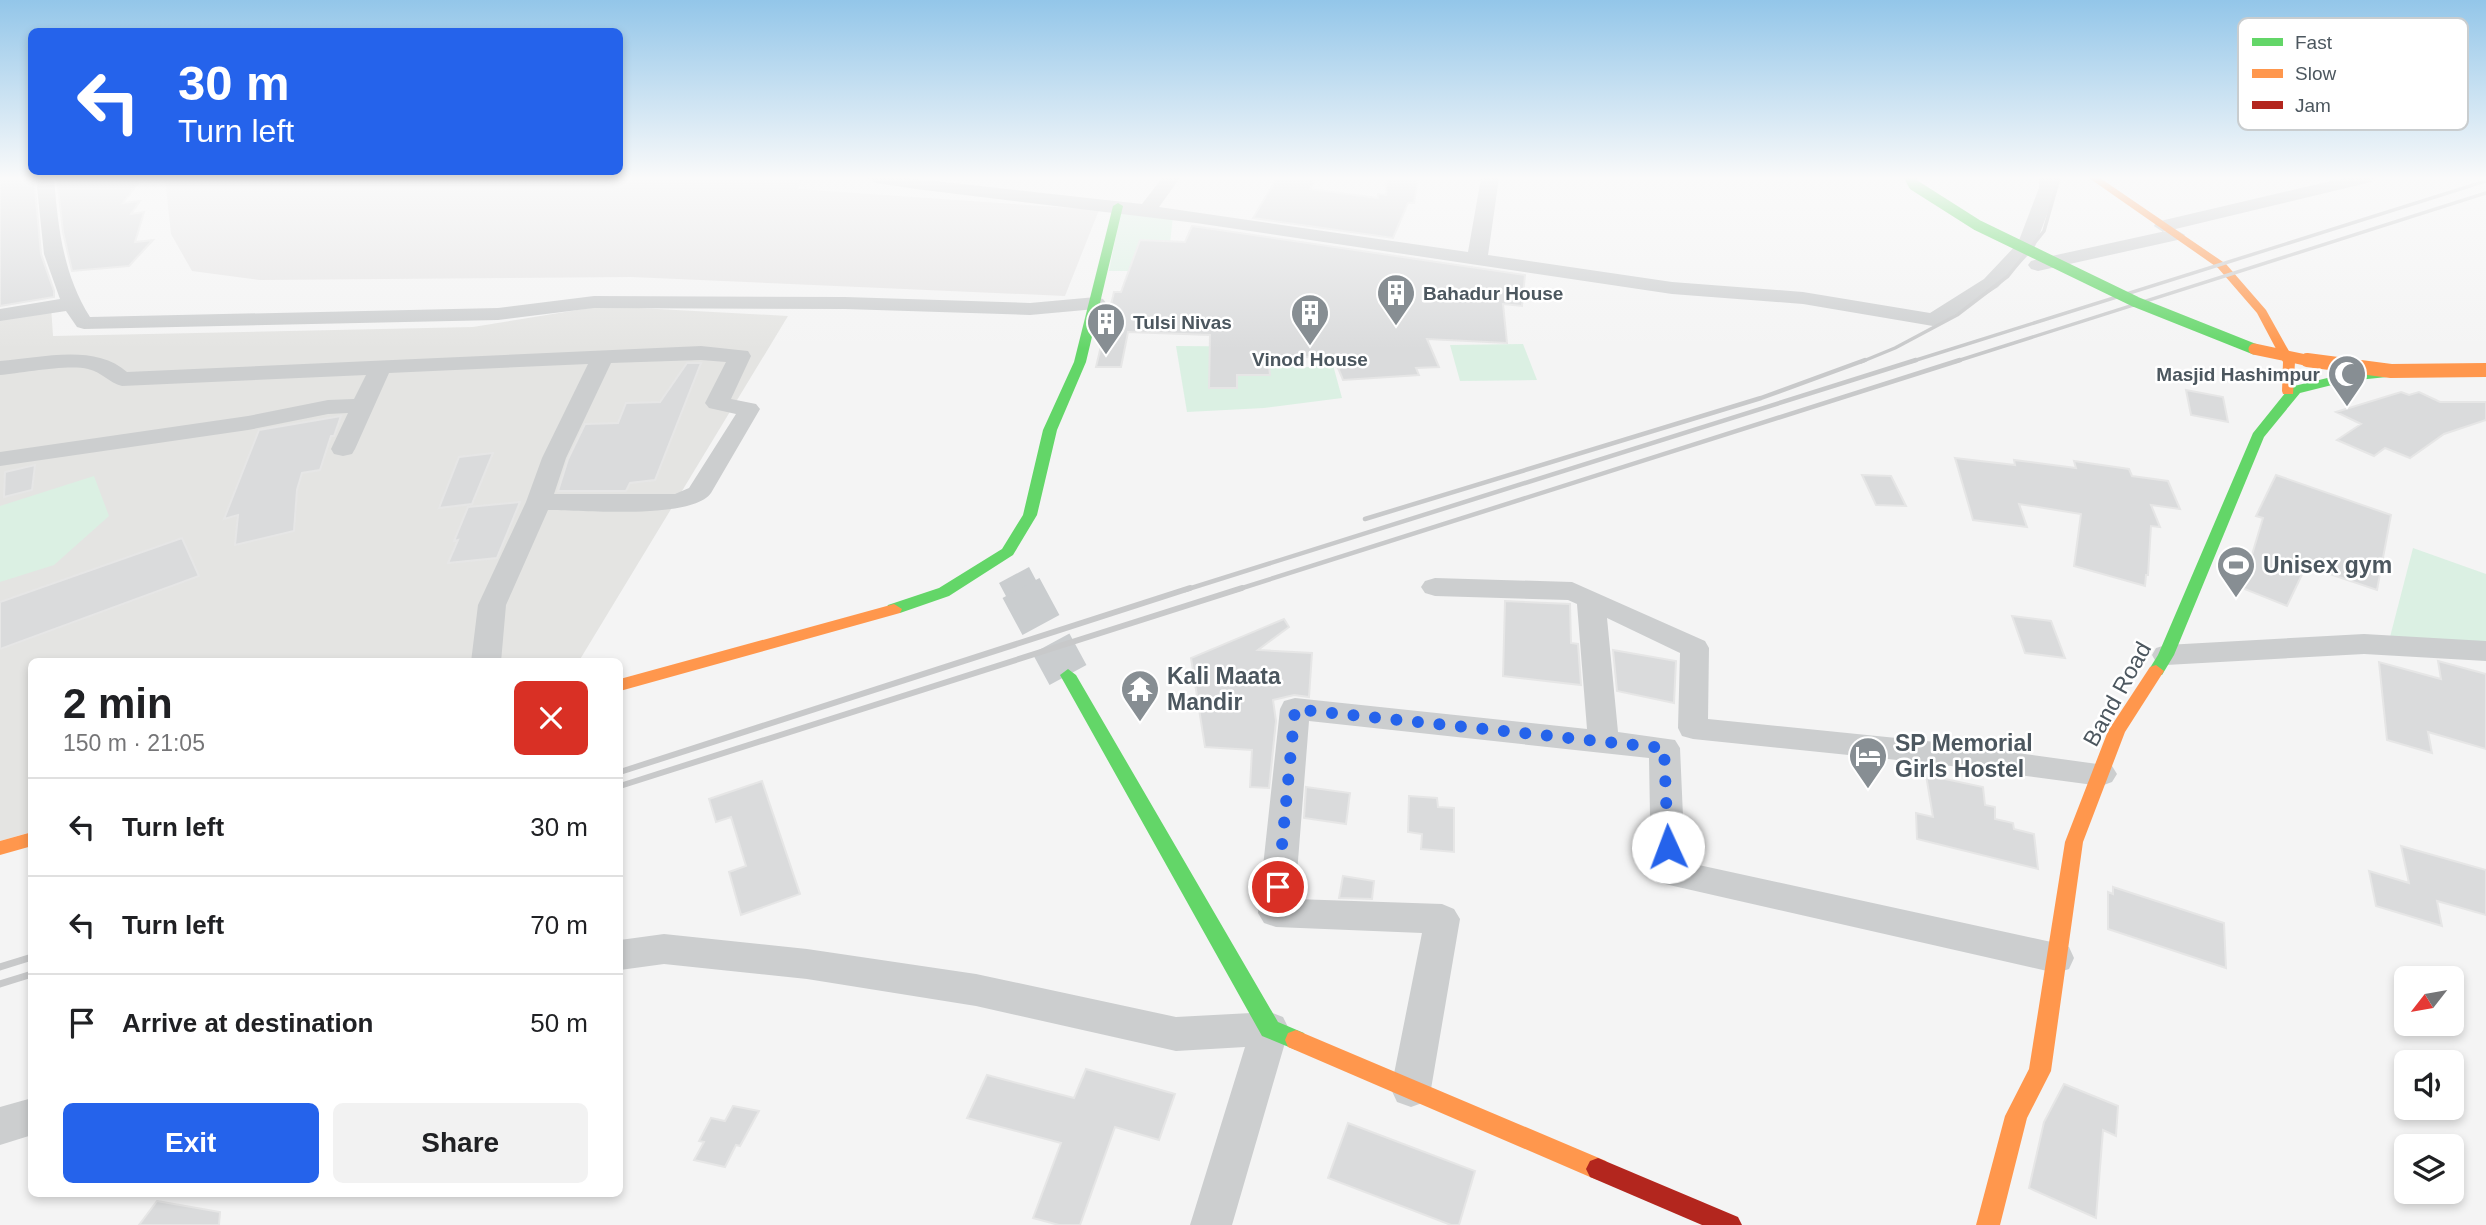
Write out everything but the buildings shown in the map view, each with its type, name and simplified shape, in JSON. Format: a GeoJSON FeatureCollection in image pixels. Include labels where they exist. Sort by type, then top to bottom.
{"type":"FeatureCollection","features":[{"type":"Feature","properties":{"kind":"main road"},"geometry":{"type":"LineString","coordinates":[[1017,564],[1050,430],[1080,362],[1111,235]]}},
{"type":"Feature","properties":{"kind":"main road"},"geometry":{"type":"LineString","coordinates":[[1998,235],[2136,302],[2259,351],[2329,365],[2378,370],[2486,369]]}},
{"type":"Feature","properties":{"kind":"main road"},"geometry":{"type":"LineString","coordinates":[[2177,235],[2222,265],[2262,313],[2289,362],[2288,398]]}},
{"type":"Feature","properties":{"kind":"main road","name":"Band Road"},"geometry":{"type":"LineString","coordinates":[[1988,1225],[2016,1116],[2040,1071],[2074,842],[2117,731],[2166,655],[2258,436],[2295,390],[2348,377],[2443,368],[2486,369]]}},
{"type":"Feature","properties":{"kind":"main road"},"geometry":{"type":"LineString","coordinates":[[623,684],[761,643],[857,621],[944,592],[1008,552],[1030,515]]}},
{"type":"Feature","properties":{"kind":"main road"},"geometry":{"type":"LineString","coordinates":[[1068,676],[1270,1028],[1730,1225]]}},
{"type":"Feature","properties":{"kind":"main road"},"geometry":{"type":"LineString","coordinates":[[0,848],[28,840]]}},
{"type":"Feature","properties":{"kind":"street"},"geometry":{"type":"LineString","coordinates":[[48,235],[49,245],[70,304],[84,323],[498,314],[594,302],[845,303],[1030,309],[1096,303]]}},
{"type":"Feature","properties":{"kind":"street"},"geometry":{"type":"LineString","coordinates":[[1316,235],[1672,288],[1716,288],[1828,300],[1933,320],[1991,283],[2027,244],[2030,235]]}},
{"type":"Feature","properties":{"kind":"street"},"geometry":{"type":"LineString","coordinates":[[1477,259],[1481,235]]}},
{"type":"Feature","properties":{"kind":"street"},"geometry":{"type":"LineString","coordinates":[[2016,270],[2149,235]]}},
{"type":"Feature","properties":{"kind":"street"},"geometry":{"type":"LineString","coordinates":[[0,315],[70,304]]}},
{"type":"Feature","properties":{"kind":"street"},"geometry":{"type":"LineString","coordinates":[[0,368],[86,361],[110,368],[122,379],[701,353],[740,356],[717,403],[742,407],[748,409],[748,413],[698,493],[691,498],[670,503],[539,502]]}},
{"type":"Feature","properties":{"kind":"street"},"geometry":{"type":"LineString","coordinates":[[486,658],[492,605],[539,502],[554,458],[603,358]]}},
{"type":"Feature","properties":{"kind":"street"},"geometry":{"type":"LineString","coordinates":[[343,449],[380,368]]}},
{"type":"Feature","properties":{"kind":"street"},"geometry":{"type":"LineString","coordinates":[[0,459],[248,423],[328,407],[362,406]]}},
{"type":"Feature","properties":{"kind":"street"},"geometry":{"type":"LineString","coordinates":[[1435,587],[1572,591],[1695,648],[1693,728],[1936,752],[2101,774]]}},
{"type":"Feature","properties":{"kind":"street"},"geometry":{"type":"LineString","coordinates":[[1591,600],[1604,742]]}},
{"type":"Feature","properties":{"kind":"street"},"geometry":{"type":"LineString","coordinates":[[2166,655],[2364,644],[2486,651]]}},
{"type":"Feature","properties":{"kind":"street"},"geometry":{"type":"LineString","coordinates":[[1411,1089],[1442,919],[1276,913],[1295,709],[1664,748],[1668,872],[2056,958]]}},
{"type":"Feature","properties":{"kind":"street"},"geometry":{"type":"LineString","coordinates":[[623,955],[664,949],[807,964],[976,990],[1176,1034],[1270,1028],[1211,1225]]}},
{"type":"Feature","properties":{"kind":"street"},"geometry":{"type":"LineString","coordinates":[[0,1126],[28,1117]]}},
{"type":"Feature","properties":{"kind":"shaded area"},"geometry":{"type":"Polygon","coordinates":[[[172,235],[1089,235],[1065,296],[631,277],[260,280],[192,271],[172,235]]]}},
{"type":"Feature","properties":{"kind":"shaded area"},"geometry":{"type":"Polygon","coordinates":[[[51,306],[53,336],[473,327],[602,306],[788,316],[581,658],[28,658],[28,833],[0,841],[0,314],[51,306]]]}},
{"type":"Feature","properties":{"kind":"green space"},"geometry":{"type":"Polygon","coordinates":[[[1116,235],[1171,235],[1167,271],[1109,271],[1116,235]]]}},
{"type":"Feature","properties":{"kind":"green space"},"geometry":{"type":"Polygon","coordinates":[[[1523,344],[1537,380],[1460,381],[1450,345],[1523,344]]]}},
{"type":"Feature","properties":{"kind":"green space"},"geometry":{"type":"Polygon","coordinates":[[[1176,346],[1288,347],[1295,368],[1333,365],[1342,398],[1264,408],[1187,412],[1176,346]]]}},
{"type":"Feature","properties":{"kind":"green space"},"geometry":{"type":"Polygon","coordinates":[[[94,476],[109,516],[54,565],[0,582],[0,506],[94,476]]]}},
{"type":"Feature","properties":{"kind":"green space"},"geometry":{"type":"Polygon","coordinates":[[[2413,548],[2486,574],[2486,642],[2390,637],[2413,548]]]}},
{"type":"Feature","properties":{"kind":"tunnel"},"geometry":{"type":"LineString","coordinates":[[1014,575],[1022,590]]}},
{"type":"Feature","properties":{"kind":"tunnel"},"geometry":{"type":"LineString","coordinates":[[1021,588],[1068,675]]}},
{"type":"Feature","properties":{"kind":"railway"},"geometry":{"type":"LineString","coordinates":[[1861,362],[1895,348],[1957,315],[2008,276],[2041,235]]}},
{"type":"Feature","properties":{"kind":"railway"},"geometry":{"type":"LineString","coordinates":[[1910,362],[2314,235]]}},
{"type":"Feature","properties":{"kind":"railway"},"geometry":{"type":"LineString","coordinates":[[1954,362],[2353,235]]}},
{"type":"Feature","properties":{"kind":"railway"},"geometry":{"type":"LineString","coordinates":[[1365,519],[1761,398],[1865,360]]}},
{"type":"Feature","properties":{"kind":"railway"},"geometry":{"type":"LineString","coordinates":[[1185,590],[1916,360]]}},
{"type":"Feature","properties":{"kind":"railway"},"geometry":{"type":"LineString","coordinates":[[1236,590],[1960,360]]}},
{"type":"Feature","properties":{"kind":"railway"},"geometry":{"type":"LineString","coordinates":[[623,771],[1190,588]]}},
{"type":"Feature","properties":{"kind":"railway"},"geometry":{"type":"LineString","coordinates":[[623,785],[1242,588]]}},
{"type":"Feature","properties":{"kind":"railway"},"geometry":{"type":"LineString","coordinates":[[0,967],[28,958]]}},
{"type":"Feature","properties":{"kind":"railway"},"geometry":{"type":"LineString","coordinates":[[0,984],[28,975]]}},
{"type":"Feature","properties":{"kind":"traffic: fast"},"geometry":{"type":"LineString","coordinates":[[894,609],[944,592],[1008,552],[1030,515],[1050,430],[1080,362],[1111,235]]}},
{"type":"Feature","properties":{"kind":"traffic: fast"},"geometry":{"type":"LineString","coordinates":[[1998,235],[2136,302],[2254,349]]}},
{"type":"Feature","properties":{"kind":"traffic: fast"},"geometry":{"type":"LineString","coordinates":[[2156,671],[2166,655],[2258,436],[2295,390],[2348,377],[2383,374]]}},
{"type":"Feature","properties":{"kind":"traffic: fast"},"geometry":{"type":"LineString","coordinates":[[1068,675],[1270,1029],[1296,1040]]}},
{"type":"Feature","properties":{"kind":"traffic: slow"},"geometry":{"type":"LineString","coordinates":[[2177,235],[2222,266],[2262,312],[2289,362],[2288,391]]}},
{"type":"Feature","properties":{"kind":"traffic: slow"},"geometry":{"type":"LineString","coordinates":[[2254,349],[2329,365],[2391,371],[2486,370]]}},
{"type":"Feature","properties":{"kind":"traffic: slow"},"geometry":{"type":"LineString","coordinates":[[623,684],[894,609]]}},
{"type":"Feature","properties":{"kind":"traffic: slow"},"geometry":{"type":"LineString","coordinates":[[1988,1225],[2016,1116],[2040,1071],[2074,842],[2117,731],[2156,671]]}},
{"type":"Feature","properties":{"kind":"traffic: slow"},"geometry":{"type":"LineString","coordinates":[[0,848],[28,840]]}},
{"type":"Feature","properties":{"kind":"traffic: slow"},"geometry":{"type":"LineString","coordinates":[[1296,1040],[1598,1169]]}},
{"type":"Feature","properties":{"kind":"traffic: jam"},"geometry":{"type":"LineString","coordinates":[[1598,1169],[1730,1225]]}},
{"type":"Feature","properties":{"kind":"place","name":"Bahadur House"},"geometry":{"type":"Point","coordinates":[1396,327]}},
{"type":"Feature","properties":{"kind":"place","name":"Vinod House"},"geometry":{"type":"Point","coordinates":[1310,347]}},
{"type":"Feature","properties":{"kind":"place","name":"Tulsi Nivas"},"geometry":{"type":"Point","coordinates":[1106,356]}},
{"type":"Feature","properties":{"kind":"place","name":"Masjid Hashimpur"},"geometry":{"type":"Point","coordinates":[2347,408]}},
{"type":"Feature","properties":{"kind":"place","name":"Unisex gym"},"geometry":{"type":"Point","coordinates":[2236,599]}},
{"type":"Feature","properties":{"kind":"place","name":"Kali Maata Mandir"},"geometry":{"type":"Point","coordinates":[1140,723]}},
{"type":"Feature","properties":{"kind":"place","name":"SP Memorial Girls Hostel"},"geometry":{"type":"Point","coordinates":[1868,790]}},
{"type":"Feature","properties":{"kind":"route"},"geometry":{"type":"LineString","coordinates":[[1278,887],[1295,709],[1664,748],[1668,847]]}}]}
